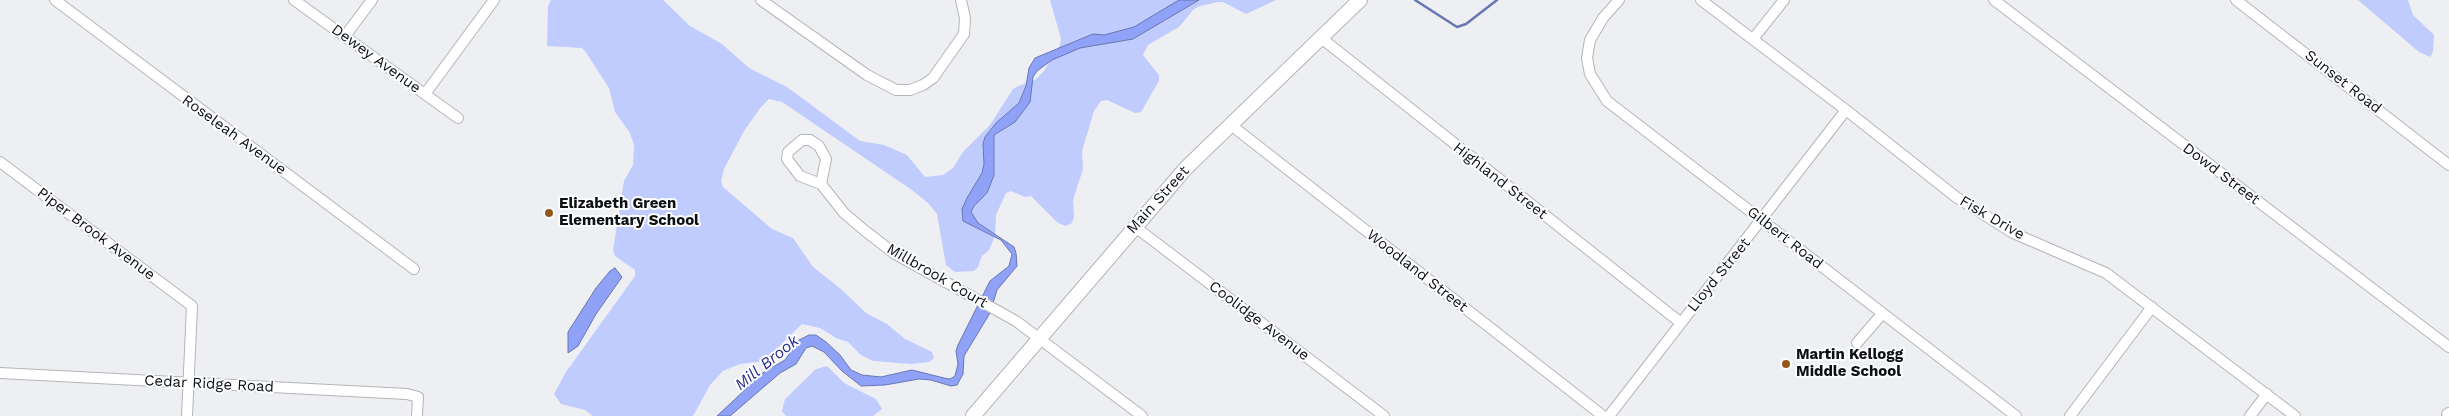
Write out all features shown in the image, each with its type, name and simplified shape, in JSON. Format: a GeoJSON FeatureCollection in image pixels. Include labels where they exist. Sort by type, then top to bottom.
{"type":"FeatureCollection","features":[{"type":"Feature","properties":{"kind":"main road","name":"Main Street"},"geometry":{"type":"LineString","coordinates":[[973,416],[1134,226],[1186,168],[1360,0]]}},
{"type":"Feature","properties":{"kind":"street","name":"Roseleah Avenue"},"geometry":{"type":"LineString","coordinates":[[55,0],[414,270]]}},
{"type":"Feature","properties":{"kind":"street","name":"Dewey Avenue"},"geometry":{"type":"LineString","coordinates":[[294,0],[458,118]]}},
{"type":"Feature","properties":{"kind":"street"},"geometry":{"type":"LineString","coordinates":[[345,36],[372,0]]}},
{"type":"Feature","properties":{"kind":"street"},"geometry":{"type":"LineString","coordinates":[[425,94],[494,0]]}},
{"type":"Feature","properties":{"kind":"street"},"geometry":{"type":"LineString","coordinates":[[761,0],[867,76],[896,90],[910,90],[934,78],[964,34],[961,0]]}},
{"type":"Feature","properties":{"kind":"street","name":"Gilbert Road"},"geometry":{"type":"LineString","coordinates":[[1619,0],[1603,18],[1590,40],[1587,58],[1590,74],[1607,102],[2016,416]]}},
{"type":"Feature","properties":{"kind":"street","name":"Fisk Drive"},"geometry":{"type":"LineString","coordinates":[[1701,0],[1846,110],[1956,197],[2013,233],[2106,273],[2295,416]]}},
{"type":"Feature","properties":{"kind":"street"},"geometry":{"type":"LineString","coordinates":[[1753,39],[1784,0]]}},
{"type":"Feature","properties":{"kind":"street","name":"Dowd Street"},"geometry":{"type":"LineString","coordinates":[[1994,0],[2449,348]]}},
{"type":"Feature","properties":{"kind":"street","name":"Sunset Road"},"geometry":{"type":"LineString","coordinates":[[2236,0],[2449,164]]}},
{"type":"Feature","properties":{"kind":"street","name":"Highland Street"},"geometry":{"type":"LineString","coordinates":[[1320,37],[1681,323]]}},
{"type":"Feature","properties":{"kind":"street","name":"Lloyd Street"},"geometry":{"type":"LineString","coordinates":[[1609,416],[1763,220],[1846,110]]}},
{"type":"Feature","properties":{"kind":"street","name":"Woodland Street"},"geometry":{"type":"LineString","coordinates":[[1231,125],[1603,416]]}},
{"type":"Feature","properties":{"kind":"street","name":"Millbrook Court"},"geometry":{"type":"LineString","coordinates":[[821,184],[826,159],[819,146],[810,140],[802,140],[788,152],[787,159],[800,176],[821,184],[844,213],[895,254],[995,310],[1039,338],[1142,416]]}},
{"type":"Feature","properties":{"kind":"street","name":"Piper Brook Avenue"},"geometry":{"type":"LineString","coordinates":[[0,162],[192,306],[188,384]]}},
{"type":"Feature","properties":{"kind":"street","name":"Coolidge Avenue"},"geometry":{"type":"LineString","coordinates":[[1134,226],[1384,416]]}},
{"type":"Feature","properties":{"kind":"street"},"geometry":{"type":"LineString","coordinates":[[2070,416],[2152,307]]}},
{"type":"Feature","properties":{"kind":"street"},"geometry":{"type":"LineString","coordinates":[[1857,343],[1882,314]]}},
{"type":"Feature","properties":{"kind":"street","name":"Cedar Ridge Road"},"geometry":{"type":"LineString","coordinates":[[0,373],[406,394],[418,396],[417,416]]}},
{"type":"Feature","properties":{"kind":"street"},"geometry":{"type":"LineString","coordinates":[[187,416],[188,384]]}},
{"type":"Feature","properties":{"kind":"street"},"geometry":{"type":"LineString","coordinates":[[2250,416],[2267,394]]}},
{"type":"Feature","properties":{"kind":"shaded area"},"geometry":{"type":"Polygon","coordinates":[[[551,0],[663,0],[690,26],[722,44],[749,68],[787,87],[860,141],[884,145],[907,155],[925,177],[943,175],[953,168],[963,152],[990,125],[1013,89],[1035,80],[1044,71],[1060,45],[1061,39],[1050,0],[1276,0],[1246,14],[1223,2],[1200,6],[1194,9],[1179,27],[1148,45],[1143,55],[1159,75],[1159,81],[1141,112],[1135,113],[1107,100],[1101,101],[1094,111],[1082,151],[1083,169],[1073,200],[1074,217],[1072,223],[1066,226],[1058,223],[1031,196],[1025,197],[1011,191],[1006,193],[996,215],[995,236],[989,250],[982,256],[978,267],[974,271],[955,272],[946,265],[937,214],[929,204],[912,190],[782,102],[769,99],[744,131],[724,169],[721,181],[723,187],[772,229],[793,238],[813,267],[841,289],[866,313],[887,324],[905,339],[932,352],[934,358],[929,362],[911,364],[873,361],[861,355],[848,342],[836,338],[820,328],[802,324],[764,361],[740,364],[723,371],[710,385],[693,416],[593,416],[585,410],[561,404],[554,394],[566,372],[635,276],[635,270],[615,256],[613,250],[624,181],[633,165],[634,145],[630,133],[615,112],[609,88],[585,51],[582,48],[547,46],[548,6],[551,0]]]}},
{"type":"Feature","properties":{"kind":"shaded area"},"geometry":{"type":"Polygon","coordinates":[[[2358,0],[2408,0],[2413,15],[2434,35],[2433,52],[2430,57],[2419,52],[2358,0]]]}},
{"type":"Feature","properties":{"kind":"shaded area"},"geometry":{"type":"Polygon","coordinates":[[[827,366],[844,383],[876,399],[882,409],[873,416],[786,416],[782,411],[785,399],[816,369],[827,366]]]}},
{"type":"Feature","properties":{"kind":"water"},"geometry":{"type":"Polygon","coordinates":[[[1179,0],[1199,0],[1133,39],[1080,48],[1052,60],[1037,71],[1033,77],[1030,102],[1015,122],[994,135],[994,175],[987,193],[974,206],[971,212],[978,223],[1014,247],[1017,266],[997,290],[990,313],[964,356],[963,374],[957,385],[951,386],[931,380],[919,379],[885,385],[861,386],[842,371],[824,352],[812,346],[806,348],[796,364],[780,373],[730,416],[717,416],[764,372],[785,360],[799,340],[809,335],[816,335],[826,342],[840,355],[851,370],[862,375],[881,377],[912,370],[950,379],[955,376],[958,364],[956,351],[958,345],[990,281],[1009,266],[1012,254],[1001,240],[963,221],[962,209],[982,173],[985,137],[996,123],[1019,103],[1026,86],[1029,68],[1035,58],[1093,34],[1104,35],[1134,27],[1179,0]]]}},
{"type":"Feature","properties":{"kind":"water"},"geometry":{"type":"Polygon","coordinates":[[[615,268],[622,277],[596,314],[578,346],[568,353],[568,332],[596,288],[610,271],[615,268]]]}},
{"type":"Feature","properties":{"kind":"waterway","name":"Mill Brook"},"geometry":{"type":"LineString","coordinates":[[1415,0],[1457,27],[1466,24],[1497,0]]}},
{"type":"Feature","properties":{"kind":"place","name":"Elizabeth Green Elementary School"},"geometry":{"type":"Point","coordinates":[549,213]}},
{"type":"Feature","properties":{"kind":"place","name":"Martin Kellogg Middle School"},"geometry":{"type":"Point","coordinates":[1786,364]}}]}
